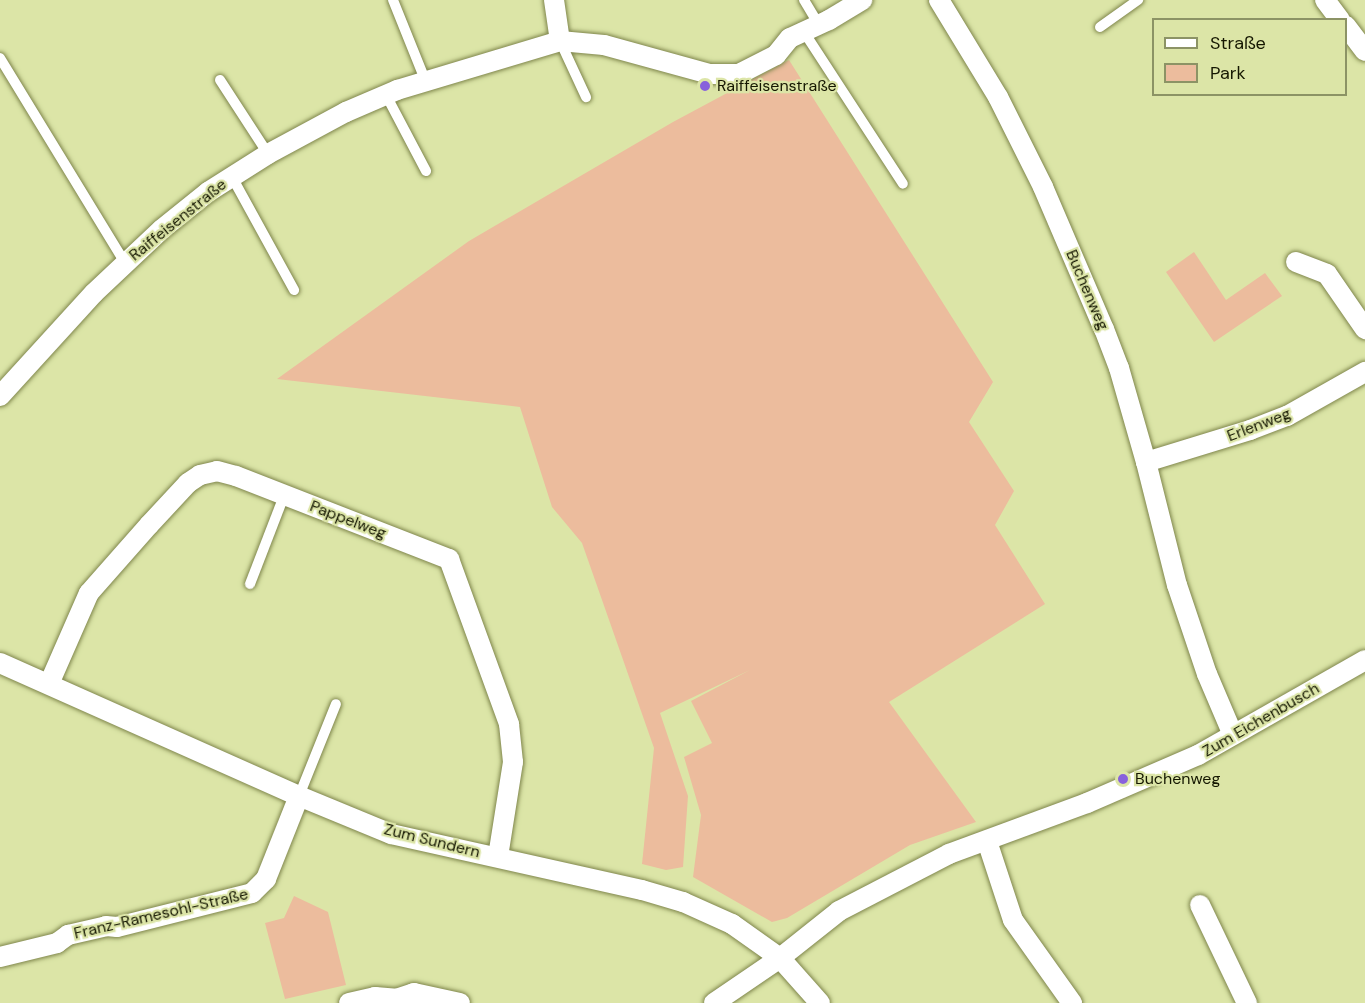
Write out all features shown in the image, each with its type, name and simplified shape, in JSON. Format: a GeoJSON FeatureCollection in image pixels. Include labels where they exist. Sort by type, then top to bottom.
{"type":"FeatureCollection","features":[{"type":"Feature","properties":{"kind":"street"},"geometry":{"type":"LineString","coordinates":[[554,0],[560,41]]}},
{"type":"Feature","properties":{"kind":"street","name":"Raiffeisenstraße"},"geometry":{"type":"LineString","coordinates":[[0,396],[125,263],[208,192],[268,154],[346,112],[386,95],[560,41],[604,45],[709,74],[730,76],[747,71],[776,55],[790,38],[862,0]]}},
{"type":"Feature","properties":{"kind":"street","name":"Buchenweg"},"geometry":{"type":"LineString","coordinates":[[939,0],[998,97],[1043,187],[1119,368],[1178,585],[1207,674],[1233,735]]}},
{"type":"Feature","properties":{"kind":"street"},"geometry":{"type":"LineString","coordinates":[[1325,0],[1339,18]]}},
{"type":"Feature","properties":{"kind":"street"},"geometry":{"type":"LineString","coordinates":[[1347,27],[1365,51]]}},
{"type":"Feature","properties":{"kind":"street"},"geometry":{"type":"LineString","coordinates":[[1296,262],[1327,274],[1365,329]]}},
{"type":"Feature","properties":{"kind":"street","name":"Erlenweg"},"geometry":{"type":"LineString","coordinates":[[1146,462],[1250,430],[1287,416],[1365,372]]}},
{"type":"Feature","properties":{"kind":"street","name":"Pappelweg"},"geometry":{"type":"LineString","coordinates":[[49,684],[89,594],[188,483],[200,475],[217,471],[449,559],[509,724],[513,762],[498,857]]}},
{"type":"Feature","properties":{"kind":"street","name":"Zum Eichenbusch"},"geometry":{"type":"LineString","coordinates":[[714,1003],[780,958],[839,911],[949,854],[1087,803],[1198,756],[1365,660]]}},
{"type":"Feature","properties":{"kind":"street","name":"Zum Sundern"},"geometry":{"type":"LineString","coordinates":[[0,663],[299,796],[391,834],[642,890],[683,902],[732,924],[780,958],[820,1003]]}},
{"type":"Feature","properties":{"kind":"street","name":"Franz-Ramesohl-Straße"},"geometry":{"type":"LineString","coordinates":[[0,957],[57,943],[68,935],[106,926],[117,927],[252,893],[266,879],[299,796]]}},
{"type":"Feature","properties":{"kind":"street"},"geometry":{"type":"LineString","coordinates":[[987,841],[1013,920],[1072,1003]]}},
{"type":"Feature","properties":{"kind":"street"},"geometry":{"type":"LineString","coordinates":[[1200,906],[1247,1003]]}},
{"type":"Feature","properties":{"kind":"street"},"geometry":{"type":"LineString","coordinates":[[349,1003],[375,997],[396,1001],[414,993],[460,1003]]}},
{"type":"Feature","properties":{"kind":"lane"},"geometry":{"type":"LineString","coordinates":[[393,0],[426,82]]}},
{"type":"Feature","properties":{"kind":"lane"},"geometry":{"type":"LineString","coordinates":[[804,0],[811,28],[903,184]]}},
{"type":"Feature","properties":{"kind":"lane"},"geometry":{"type":"LineString","coordinates":[[1100,27],[1138,0]]}},
{"type":"Feature","properties":{"kind":"lane"},"geometry":{"type":"LineString","coordinates":[[560,41],[586,97]]}},
{"type":"Feature","properties":{"kind":"lane"},"geometry":{"type":"LineString","coordinates":[[0,58],[125,263]]}},
{"type":"Feature","properties":{"kind":"lane"},"geometry":{"type":"LineString","coordinates":[[220,80],[268,154]]}},
{"type":"Feature","properties":{"kind":"lane"},"geometry":{"type":"LineString","coordinates":[[386,95],[426,171]]}},
{"type":"Feature","properties":{"kind":"lane"},"geometry":{"type":"LineString","coordinates":[[232,177],[294,290]]}},
{"type":"Feature","properties":{"kind":"lane"},"geometry":{"type":"LineString","coordinates":[[250,584],[284,496]]}},
{"type":"Feature","properties":{"kind":"lane"},"geometry":{"type":"LineString","coordinates":[[299,796],[336,704]]}},
{"type":"Feature","properties":{"kind":"green space"},"geometry":{"type":"Polygon","coordinates":[[[789,60],[993,382],[969,422],[1014,491],[995,525],[1045,604],[889,702],[976,822],[910,845],[787,918],[772,922],[693,877],[701,815],[684,757],[712,743],[691,701],[750,670],[660,713],[688,796],[683,867],[666,870],[642,864],[654,748],[582,543],[552,507],[520,407],[277,379],[469,241],[673,122],[789,60]]]}},
{"type":"Feature","properties":{"kind":"green space"},"geometry":{"type":"Polygon","coordinates":[[[1194,252],[1226,300],[1265,273],[1282,296],[1214,342],[1166,272],[1194,252]]]}},
{"type":"Feature","properties":{"kind":"green space"},"geometry":{"type":"Polygon","coordinates":[[[294,896],[328,912],[346,985],[285,999],[265,923],[284,918],[294,896]]]}},
{"type":"Feature","properties":{"kind":"place","name":"Raiffeisenstraße"},"geometry":{"type":"Point","coordinates":[705,86]}},
{"type":"Feature","properties":{"kind":"place","name":"Buchenweg"},"geometry":{"type":"Point","coordinates":[1123,779]}}]}
